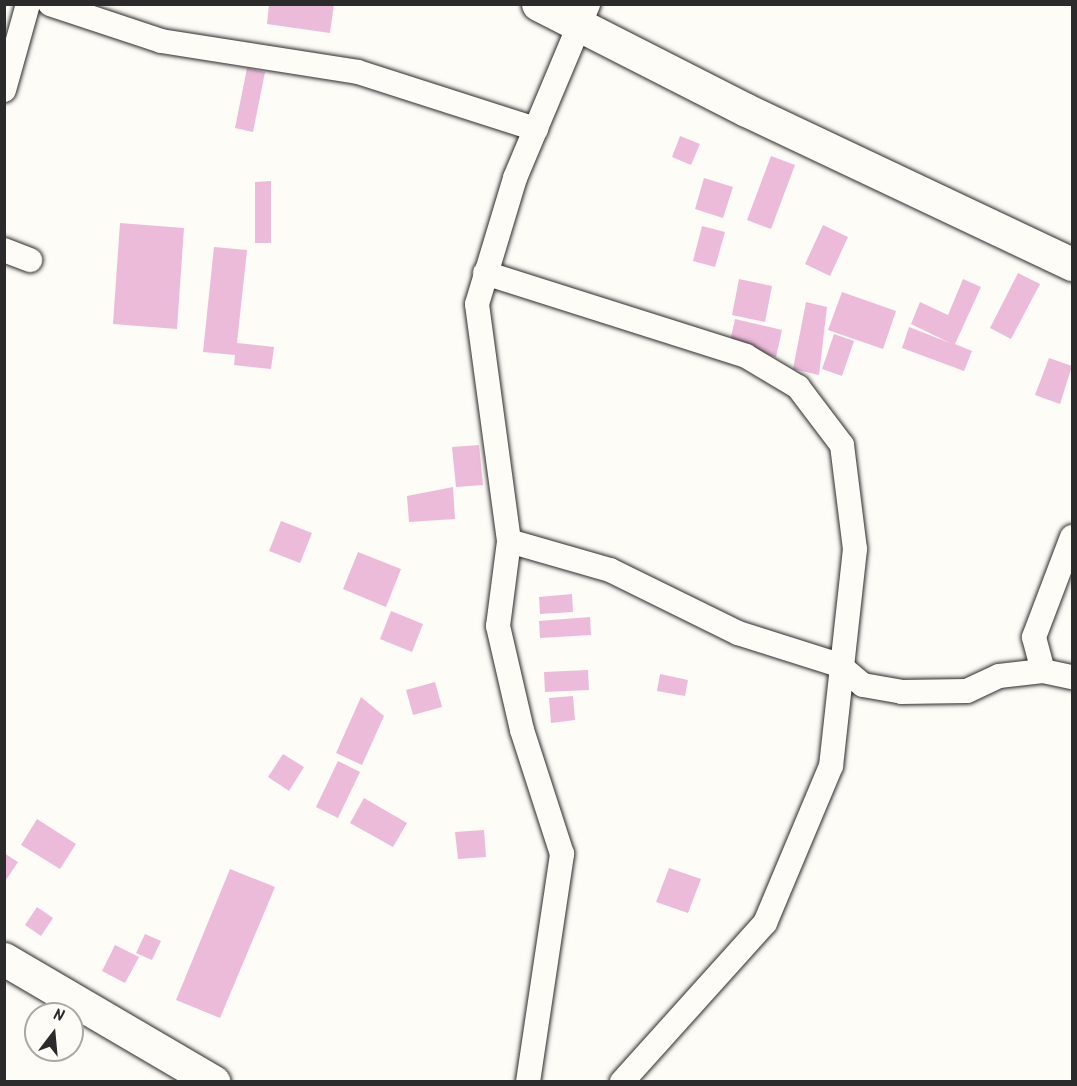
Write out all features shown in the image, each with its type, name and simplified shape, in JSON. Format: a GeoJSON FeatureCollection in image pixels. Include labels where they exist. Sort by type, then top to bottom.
{"type":"FeatureCollection","features":[{"type":"Feature","properties":{"kind":"main road"},"geometry":{"type":"LineString","coordinates":[[538,4],[583,15],[1072,264]]}},
{"type":"Feature","properties":{"kind":"main road"},"geometry":{"type":"LineString","coordinates":[[4,959],[214,1082]]}},
{"type":"Feature","properties":{"kind":"street"},"geometry":{"type":"LineString","coordinates":[[4,90],[28,4]]}},
{"type":"Feature","properties":{"kind":"street"},"geometry":{"type":"LineString","coordinates":[[50,4],[161,41],[358,72],[536,129]]}},
{"type":"Feature","properties":{"kind":"street"},"geometry":{"type":"LineString","coordinates":[[528,1082],[562,854],[522,730],[498,626],[509,541],[477,304],[485,273],[536,129],[583,15]]}},
{"type":"Feature","properties":{"kind":"street"},"geometry":{"type":"LineString","coordinates":[[4,250],[30,260]]}},
{"type":"Feature","properties":{"kind":"street"},"geometry":{"type":"LineString","coordinates":[[485,273],[746,356],[798,387],[842,446],[855,549],[839,665],[831,766],[765,923],[622,1082]]}},
{"type":"Feature","properties":{"kind":"street"},"geometry":{"type":"LineString","coordinates":[[1043,671],[1034,637],[1072,537]]}},
{"type":"Feature","properties":{"kind":"street"},"geometry":{"type":"LineString","coordinates":[[509,541],[610,570],[738,633],[839,665],[863,685],[901,692],[967,691],[999,676],[1043,671],[1072,677]]}},
{"type":"Feature","properties":{"kind":"building"},"geometry":{"type":"Polygon","coordinates":[[[269,4],[334,4],[330,33],[267,24],[269,4]]]}},
{"type":"Feature","properties":{"kind":"building"},"geometry":{"type":"Polygon","coordinates":[[[247,68],[265,72],[253,132],[235,128],[247,68]]]}},
{"type":"Feature","properties":{"kind":"building"},"geometry":{"type":"Polygon","coordinates":[[[680,136],[700,144],[691,165],[672,157],[680,136]]]}},
{"type":"Feature","properties":{"kind":"building"},"geometry":{"type":"Polygon","coordinates":[[[771,156],[795,165],[771,229],[747,220],[771,156]]]}},
{"type":"Feature","properties":{"kind":"building"},"geometry":{"type":"Polygon","coordinates":[[[704,178],[733,187],[723,218],[695,209],[704,178]]]}},
{"type":"Feature","properties":{"kind":"building"},"geometry":{"type":"Polygon","coordinates":[[[271,181],[271,243],[255,243],[255,182],[271,181]]]}},
{"type":"Feature","properties":{"kind":"building"},"geometry":{"type":"Polygon","coordinates":[[[120,223],[184,228],[177,329],[113,324],[120,223]]]}},
{"type":"Feature","properties":{"kind":"building"},"geometry":{"type":"Polygon","coordinates":[[[823,225],[848,237],[830,276],[805,264],[823,225]]]}},
{"type":"Feature","properties":{"kind":"building"},"geometry":{"type":"Polygon","coordinates":[[[702,226],[725,232],[715,267],[693,261],[702,226]]]}},
{"type":"Feature","properties":{"kind":"building"},"geometry":{"type":"Polygon","coordinates":[[[214,247],[247,250],[237,343],[274,347],[271,369],[234,365],[235,355],[203,352],[214,247]]]}},
{"type":"Feature","properties":{"kind":"building"},"geometry":{"type":"Polygon","coordinates":[[[1018,273],[1040,284],[1011,339],[990,328],[1018,273]]]}},
{"type":"Feature","properties":{"kind":"building"},"geometry":{"type":"Polygon","coordinates":[[[739,279],[772,286],[765,322],[732,315],[739,279]]]}},
{"type":"Feature","properties":{"kind":"building"},"geometry":{"type":"Polygon","coordinates":[[[963,279],[981,287],[955,344],[972,351],[964,371],[902,348],[909,327],[950,343],[911,324],[920,302],[948,315],[963,279]]]}},
{"type":"Feature","properties":{"kind":"building"},"geometry":{"type":"Polygon","coordinates":[[[842,292],[896,311],[883,349],[828,330],[842,292]]]}},
{"type":"Feature","properties":{"kind":"building"},"geometry":{"type":"Polygon","coordinates":[[[806,302],[827,307],[819,375],[793,369],[806,302]]]}},
{"type":"Feature","properties":{"kind":"building"},"geometry":{"type":"Polygon","coordinates":[[[735,319],[782,330],[776,357],[729,346],[735,319]]]}},
{"type":"Feature","properties":{"kind":"building"},"geometry":{"type":"Polygon","coordinates":[[[834,334],[854,341],[842,376],[822,369],[834,334]]]}},
{"type":"Feature","properties":{"kind":"building"},"geometry":{"type":"Polygon","coordinates":[[[1049,358],[1072,366],[1060,404],[1035,395],[1049,358]]]}},
{"type":"Feature","properties":{"kind":"building"},"geometry":{"type":"Polygon","coordinates":[[[479,445],[483,485],[456,487],[452,447],[479,445]]]}},
{"type":"Feature","properties":{"kind":"building"},"geometry":{"type":"Polygon","coordinates":[[[453,487],[455,519],[409,522],[407,496],[453,487]]]}},
{"type":"Feature","properties":{"kind":"building"},"geometry":{"type":"Polygon","coordinates":[[[281,521],[312,533],[300,563],[269,551],[281,521]]]}},
{"type":"Feature","properties":{"kind":"building"},"geometry":{"type":"Polygon","coordinates":[[[358,552],[401,569],[386,607],[343,589],[358,552]]]}},
{"type":"Feature","properties":{"kind":"building"},"geometry":{"type":"Polygon","coordinates":[[[572,594],[573,612],[540,614],[539,597],[572,594]]]}},
{"type":"Feature","properties":{"kind":"building"},"geometry":{"type":"Polygon","coordinates":[[[391,611],[423,624],[412,652],[380,639],[391,611]]]}},
{"type":"Feature","properties":{"kind":"building"},"geometry":{"type":"Polygon","coordinates":[[[590,617],[591,635],[540,638],[539,621],[590,617]]]}},
{"type":"Feature","properties":{"kind":"building"},"geometry":{"type":"Polygon","coordinates":[[[588,670],[589,690],[545,692],[544,672],[588,670]]]}},
{"type":"Feature","properties":{"kind":"building"},"geometry":{"type":"Polygon","coordinates":[[[660,674],[688,680],[685,696],[657,691],[660,674]]]}},
{"type":"Feature","properties":{"kind":"building"},"geometry":{"type":"Polygon","coordinates":[[[435,682],[442,707],[413,715],[406,690],[435,682]]]}},
{"type":"Feature","properties":{"kind":"building"},"geometry":{"type":"Polygon","coordinates":[[[573,696],[575,720],[551,723],[549,698],[573,696]]]}},
{"type":"Feature","properties":{"kind":"building"},"geometry":{"type":"Polygon","coordinates":[[[361,697],[384,716],[362,765],[336,753],[361,697]]]}},
{"type":"Feature","properties":{"kind":"building"},"geometry":{"type":"Polygon","coordinates":[[[283,754],[304,767],[289,791],[268,777],[283,754]]]}},
{"type":"Feature","properties":{"kind":"building"},"geometry":{"type":"Polygon","coordinates":[[[338,761],[360,772],[338,818],[316,807],[338,761]]]}},
{"type":"Feature","properties":{"kind":"building"},"geometry":{"type":"Polygon","coordinates":[[[364,798],[407,823],[393,847],[350,823],[364,798]]]}},
{"type":"Feature","properties":{"kind":"building"},"geometry":{"type":"Polygon","coordinates":[[[37,819],[76,844],[60,869],[21,845],[37,819]]]}},
{"type":"Feature","properties":{"kind":"building"},"geometry":{"type":"Polygon","coordinates":[[[484,830],[486,857],[458,859],[455,832],[484,830]]]}},
{"type":"Feature","properties":{"kind":"building"},"geometry":{"type":"Polygon","coordinates":[[[4,853],[18,862],[4,883],[4,853]]]}},
{"type":"Feature","properties":{"kind":"building"},"geometry":{"type":"Polygon","coordinates":[[[669,868],[701,879],[688,913],[656,902],[669,868]]]}},
{"type":"Feature","properties":{"kind":"building"},"geometry":{"type":"Polygon","coordinates":[[[230,869],[275,887],[220,1018],[176,1000],[230,869]]]}},
{"type":"Feature","properties":{"kind":"building"},"geometry":{"type":"Polygon","coordinates":[[[37,907],[53,918],[41,936],[25,925],[37,907]]]}},
{"type":"Feature","properties":{"kind":"building"},"geometry":{"type":"Polygon","coordinates":[[[145,934],[161,941],[152,960],[136,953],[145,934]]]}},
{"type":"Feature","properties":{"kind":"building"},"geometry":{"type":"Polygon","coordinates":[[[115,945],[139,957],[125,983],[102,971],[115,945]]]}}]}
